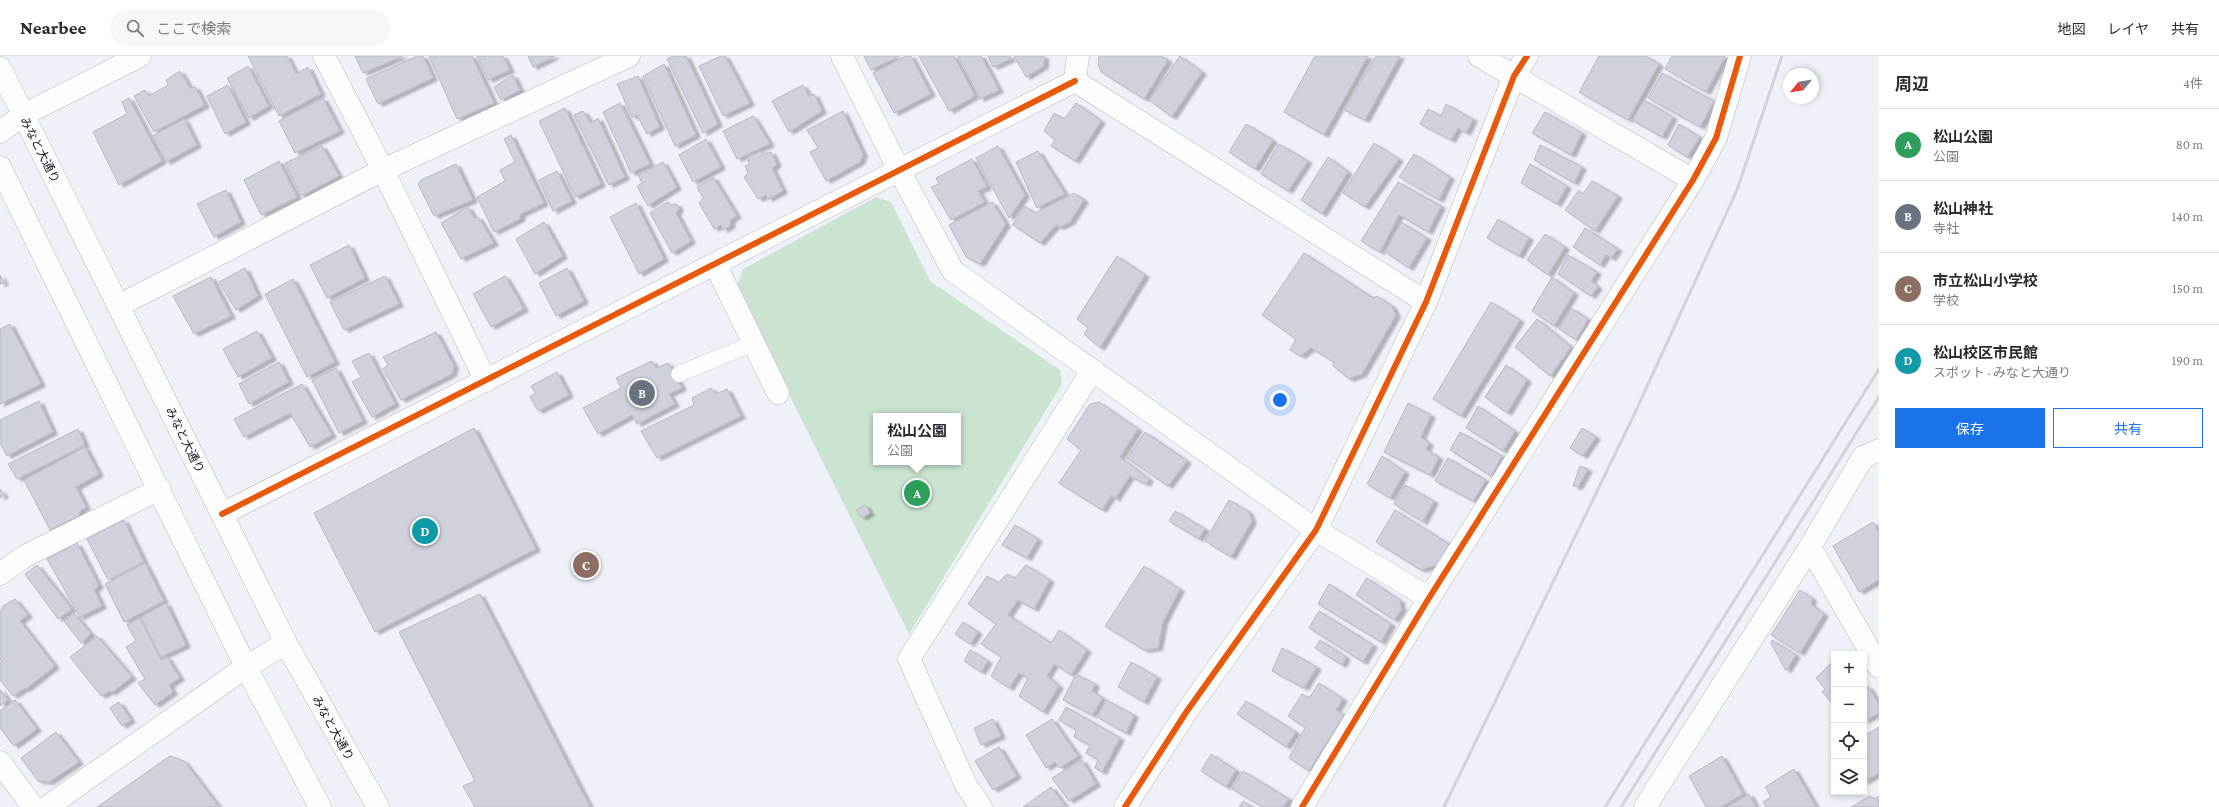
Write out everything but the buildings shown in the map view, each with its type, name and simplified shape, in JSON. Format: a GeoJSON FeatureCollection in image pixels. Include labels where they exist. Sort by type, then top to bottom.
{"type":"FeatureCollection","features":[{"type":"Feature","properties":{"kind":"street"},"geometry":{"type":"LineString","coordinates":[[0,132],[23,115],[140,56]]}},
{"type":"Feature","properties":{"kind":"street"},"geometry":{"type":"LineString","coordinates":[[324,56],[384,170],[486,381]]}},
{"type":"Feature","properties":{"kind":"street"},"geometry":{"type":"LineString","coordinates":[[118,306],[384,170],[628,56]]}},
{"type":"Feature","properties":{"kind":"street"},"geometry":{"type":"LineString","coordinates":[[842,56],[899,170],[953,271],[1316,530],[1429,598]]}},
{"type":"Feature","properties":{"kind":"street"},"geometry":{"type":"LineString","coordinates":[[1076,81],[1078,56]]}},
{"type":"Feature","properties":{"kind":"street"},"geometry":{"type":"LineString","coordinates":[[1479,56],[1693,180]]}},
{"type":"Feature","properties":{"kind":"street"},"geometry":{"type":"LineString","coordinates":[[1125,807],[1187,711],[1316,530],[1426,302],[1514,76],[1527,56]]}},
{"type":"Feature","properties":{"kind":"street"},"geometry":{"type":"LineString","coordinates":[[1302,807],[1429,598],[1693,180],[1716,138],[1740,56]]}},
{"type":"Feature","properties":{"kind":"street","name":"みなと大通り"},"geometry":{"type":"LineString","coordinates":[[0,68],[286,643],[378,807]]}},
{"type":"Feature","properties":{"kind":"street"},"geometry":{"type":"LineString","coordinates":[[222,514],[1076,81]]}},
{"type":"Feature","properties":{"kind":"street"},"geometry":{"type":"LineString","coordinates":[[1076,81],[1426,302]]}},
{"type":"Feature","properties":{"kind":"street"},"geometry":{"type":"LineString","coordinates":[[0,168],[160,489],[246,667],[320,807]]}},
{"type":"Feature","properties":{"kind":"street"},"geometry":{"type":"LineString","coordinates":[[715,264],[778,393]]}},
{"type":"Feature","properties":{"kind":"street"},"geometry":{"type":"LineString","coordinates":[[981,807],[966,785],[909,659],[1092,371]]}},
{"type":"Feature","properties":{"kind":"street"},"geometry":{"type":"LineString","coordinates":[[1644,807],[1810,547],[1863,456],[1879,450]]}},
{"type":"Feature","properties":{"kind":"street"},"geometry":{"type":"LineString","coordinates":[[0,574],[25,556],[160,489]]}},
{"type":"Feature","properties":{"kind":"street"},"geometry":{"type":"LineString","coordinates":[[1810,547],[1879,667]]}},
{"type":"Feature","properties":{"kind":"street"},"geometry":{"type":"LineString","coordinates":[[47,807],[246,667],[286,643]]}},
{"type":"Feature","properties":{"kind":"street"},"geometry":{"type":"LineString","coordinates":[[0,762],[33,807]]}},
{"type":"Feature","properties":{"kind":"lane"},"geometry":{"type":"LineString","coordinates":[[679,374],[754,343]]}},
{"type":"Feature","properties":{"kind":"green space"},"geometry":{"type":"Polygon","coordinates":[[[876,197],[891,202],[930,281],[1060,370],[1062,384],[909,634],[736,289],[743,269],[876,197]]]}},
{"type":"Feature","properties":{"kind":"railway"},"geometry":{"type":"LineString","coordinates":[[1444,807],[1633,417],[1737,190],[1782,56]]}},
{"type":"Feature","properties":{"kind":"railway"},"geometry":{"type":"LineString","coordinates":[[1605,807],[1879,369]]}},
{"type":"Feature","properties":{"kind":"railway"},"geometry":{"type":"LineString","coordinates":[[1621,807],[1879,397]]}},
{"type":"Feature","properties":{"kind":"cycle path"},"geometry":{"type":"LineString","coordinates":[[1125,807],[1187,711],[1316,530],[1426,302],[1514,76],[1527,56]]}},
{"type":"Feature","properties":{"kind":"cycle path"},"geometry":{"type":"LineString","coordinates":[[1302,807],[1429,598],[1693,180],[1716,138],[1740,56]]}},
{"type":"Feature","properties":{"kind":"cycle path"},"geometry":{"type":"LineString","coordinates":[[222,514],[1075,81]]}},
{"type":"Feature","properties":{"kind":"place","name":"松山神社"},"geometry":{"type":"Point","coordinates":[642,393]}},
{"type":"Feature","properties":{"kind":"place","name":"松山公園"},"geometry":{"type":"Point","coordinates":[917,493]}},
{"type":"Feature","properties":{"kind":"place","name":"松山校区市民館"},"geometry":{"type":"Point","coordinates":[425,531]}},
{"type":"Feature","properties":{"kind":"place","name":"市立松山小学校"},"geometry":{"type":"Point","coordinates":[586,565]}}]}
